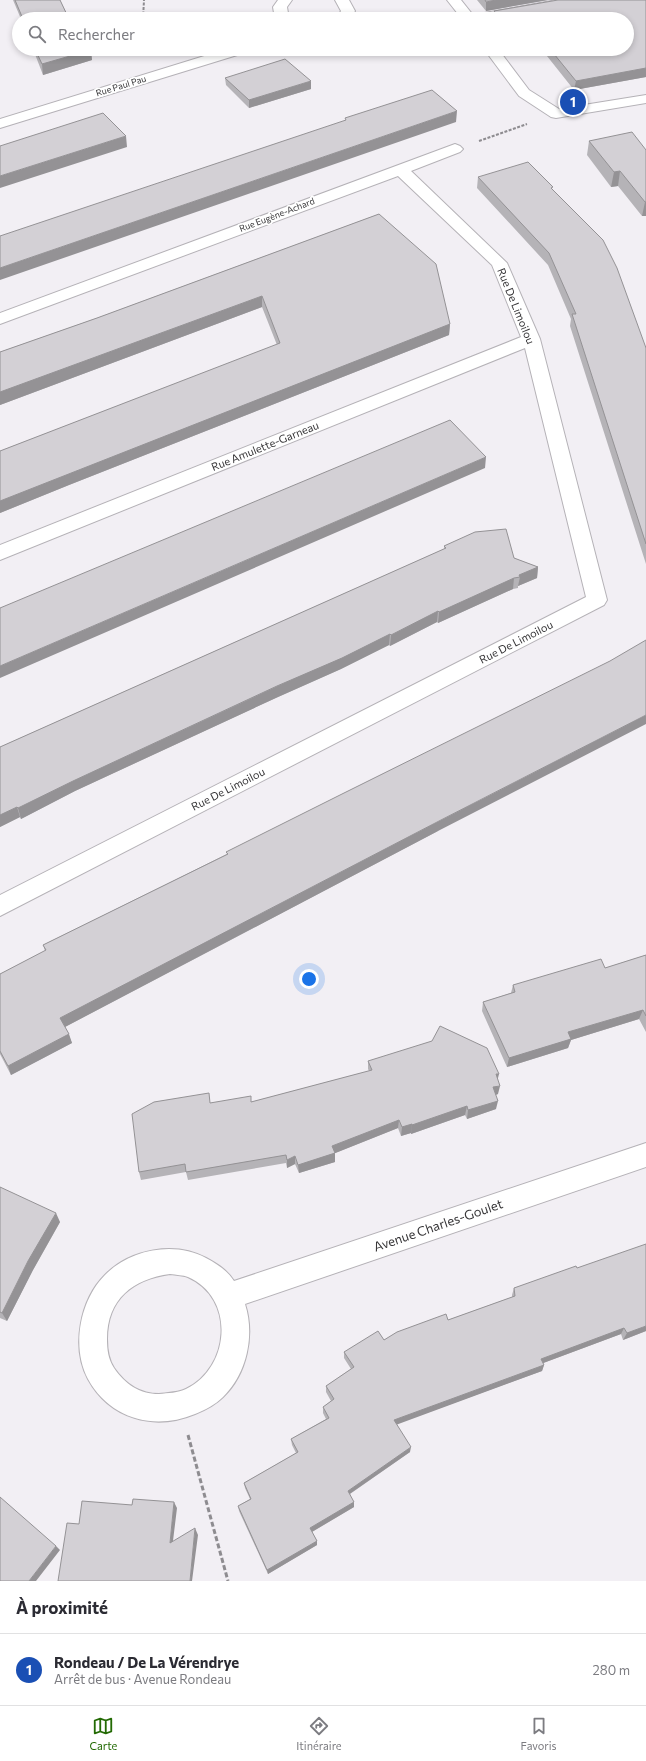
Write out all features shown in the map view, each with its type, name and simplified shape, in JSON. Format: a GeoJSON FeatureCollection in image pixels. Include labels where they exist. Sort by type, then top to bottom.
{"type":"FeatureCollection","features":[{"type":"Feature","properties":{"kind":"street"},"geometry":{"type":"LineString","coordinates":[[281,12],[280,7],[285,0]]}},
{"type":"Feature","properties":{"kind":"street"},"geometry":{"type":"LineString","coordinates":[[342,0],[347,12]]}},
{"type":"Feature","properties":{"kind":"street"},"geometry":{"type":"LineString","coordinates":[[454,0],[464,12]]}},
{"type":"Feature","properties":{"kind":"street"},"geometry":{"type":"LineString","coordinates":[[511,12],[581,0]]}},
{"type":"Feature","properties":{"kind":"street","name":"Rue Paul Pau"},"geometry":{"type":"LineString","coordinates":[[0,124],[219,56]]}},
{"type":"Feature","properties":{"kind":"street"},"geometry":{"type":"LineString","coordinates":[[496,56],[524,93],[556,114],[646,98]]}},
{"type":"Feature","properties":{"kind":"street","name":"Rue Eugène-Achard"},"geometry":{"type":"LineString","coordinates":[[0,319],[455,149]]}},
{"type":"Feature","properties":{"kind":"street","name":"Rue De Limoilou"},"geometry":{"type":"LineString","coordinates":[[0,906],[597,600],[531,339],[499,263],[400,169]]}},
{"type":"Feature","properties":{"kind":"street","name":"Rue Amulette-Garneau"},"geometry":{"type":"LineString","coordinates":[[0,553],[531,339]]}},
{"type":"Feature","properties":{"kind":"street","name":"Avenue Charles-Goulet"},"geometry":{"type":"LineString","coordinates":[[229,1296],[646,1155]]}},
{"type":"Feature","properties":{"kind":"street"},"geometry":{"type":"LineString","coordinates":[[170,1261],[194,1265],[214,1277],[229,1296],[236,1316],[237,1337],[231,1359],[220,1379],[204,1394],[180,1406],[155,1408],[130,1402],[110,1387],[97,1367],[92,1342],[95,1317],[107,1294],[124,1276],[146,1264],[170,1261]]}},
{"type":"Feature","properties":{"kind":"path"},"geometry":{"type":"LineString","coordinates":[[143,12],[144,0]]}},
{"type":"Feature","properties":{"kind":"path"},"geometry":{"type":"LineString","coordinates":[[455,149],[556,114]]}},
{"type":"Feature","properties":{"kind":"path"},"geometry":{"type":"LineString","coordinates":[[180,1406],[228,1581]]}},
{"type":"Feature","properties":{"kind":"building"},"geometry":{"type":"Polygon","coordinates":[[[15,0],[60,0],[66,12],[20,12],[15,0]]]}},
{"type":"Feature","properties":{"kind":"building"},"geometry":{"type":"Polygon","coordinates":[[[485,0],[496,0],[486,2],[485,0]]]}},
{"type":"Feature","properties":{"kind":"building"},"geometry":{"type":"Polygon","coordinates":[[[558,0],[646,0],[646,68],[576,81],[556,56],[634,56],[634,12],[494,11],[558,0]]]}},
{"type":"Feature","properties":{"kind":"building"},"geometry":{"type":"Polygon","coordinates":[[[38,56],[70,56],[42,64],[38,56]]]}},
{"type":"Feature","properties":{"kind":"building"},"geometry":{"type":"Polygon","coordinates":[[[285,59],[311,81],[249,100],[225,78],[285,59]]]}},
{"type":"Feature","properties":{"kind":"building"},"geometry":{"type":"Polygon","coordinates":[[[432,90],[457,111],[0,268],[0,236],[346,120],[345,118],[432,90]]]}},
{"type":"Feature","properties":{"kind":"building"},"geometry":{"type":"Polygon","coordinates":[[[103,113],[126,136],[0,176],[0,146],[103,113]]]}},
{"type":"Feature","properties":{"kind":"building"},"geometry":{"type":"Polygon","coordinates":[[[632,132],[646,150],[646,202],[620,171],[614,172],[589,141],[632,132]]]}},
{"type":"Feature","properties":{"kind":"building"},"geometry":{"type":"Polygon","coordinates":[[[528,162],[553,187],[551,188],[603,240],[617,268],[646,348],[646,544],[572,314],[576,314],[549,253],[478,177],[528,162]]]}},
{"type":"Feature","properties":{"kind":"building"},"geometry":{"type":"Polygon","coordinates":[[[379,214],[436,264],[450,324],[0,501],[0,451],[280,343],[262,296],[0,392],[0,352],[97,318],[379,214]]]}},
{"type":"Feature","properties":{"kind":"building"},"geometry":{"type":"Polygon","coordinates":[[[450,420],[486,457],[0,666],[0,608],[450,420]]]}},
{"type":"Feature","properties":{"kind":"building"},"geometry":{"type":"Polygon","coordinates":[[[506,529],[514,558],[538,567],[519,575],[520,577],[514,578],[439,612],[438,611],[342,658],[277,686],[18,808],[17,807],[0,815],[0,747],[446,548],[444,546],[475,532],[506,529]]]}},
{"type":"Feature","properties":{"kind":"building"},"geometry":{"type":"Polygon","coordinates":[[[646,640],[646,715],[60,1018],[69,1034],[8,1066],[0,1051],[0,974],[46,950],[43,945],[228,854],[226,852],[610,661],[646,640]]]}},
{"type":"Feature","properties":{"kind":"building"},"geometry":{"type":"Polygon","coordinates":[[[646,955],[646,1016],[643,1010],[568,1032],[571,1039],[509,1058],[483,1002],[515,992],[513,985],[601,959],[605,968],[646,955]]]}},
{"type":"Feature","properties":{"kind":"building"},"geometry":{"type":"Polygon","coordinates":[[[440,1026],[487,1048],[499,1074],[496,1074],[500,1086],[493,1087],[498,1101],[468,1110],[467,1106],[402,1127],[399,1120],[332,1146],[335,1153],[298,1165],[295,1156],[287,1160],[286,1155],[186,1172],[185,1164],[139,1172],[132,1114],[154,1102],[209,1093],[210,1103],[251,1096],[251,1102],[372,1070],[368,1061],[432,1041],[440,1026]]]}},
{"type":"Feature","properties":{"kind":"building"},"geometry":{"type":"Polygon","coordinates":[[[0,1187],[56,1213],[28,1261],[2,1313],[0,1312],[0,1187]]]}},
{"type":"Feature","properties":{"kind":"building"},"geometry":{"type":"Polygon","coordinates":[[[646,1244],[646,1326],[627,1333],[624,1328],[541,1359],[544,1365],[394,1420],[411,1447],[348,1491],[354,1502],[310,1528],[317,1541],[267,1570],[238,1506],[251,1499],[244,1483],[298,1452],[291,1439],[329,1418],[323,1407],[334,1399],[326,1386],[354,1367],[344,1352],[378,1331],[384,1340],[397,1332],[446,1314],[448,1320],[515,1296],[514,1288],[576,1266],[577,1268],[646,1244]]]}},
{"type":"Feature","properties":{"kind":"building"},"geometry":{"type":"Polygon","coordinates":[[[0,1497],[56,1546],[29,1581],[0,1581],[0,1497]]]}},
{"type":"Feature","properties":{"kind":"building"},"geometry":{"type":"Polygon","coordinates":[[[133,1499],[174,1502],[170,1543],[195,1528],[190,1581],[58,1581],[67,1523],[79,1524],[82,1501],[132,1505],[133,1499]]]}},
{"type":"Feature","properties":{"kind":"place","name":"Rondeau / De La Vérendrye"},"geometry":{"type":"Point","coordinates":[573,102]}}]}
